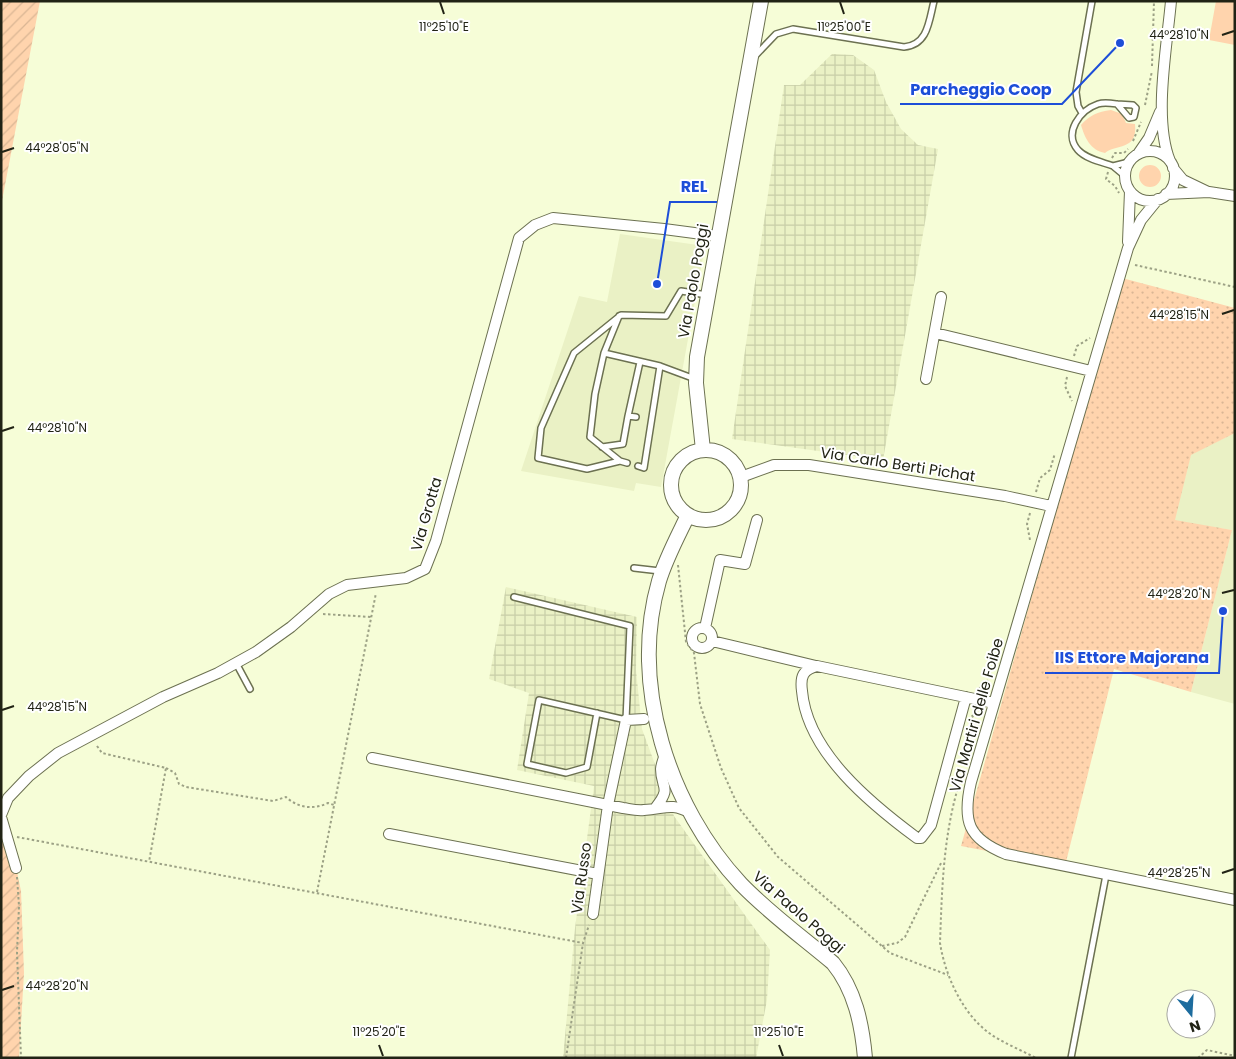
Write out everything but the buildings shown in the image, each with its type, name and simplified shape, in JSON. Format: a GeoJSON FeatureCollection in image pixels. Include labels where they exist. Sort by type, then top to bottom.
{"type":"FeatureCollection","features":[{"type":"Feature","properties":{"kind":"main road","name":"Via Paolo Poggi"},"geometry":{"type":"LineString","coordinates":[[703,450],[696,380],[697,357],[761,1]]}},
{"type":"Feature","properties":{"kind":"main road"},"geometry":{"type":"LineString","coordinates":[[703,450],[720,452],[727,456],[733,462],[741,477],[741,489],[738,500],[731,510],[722,517],[710,520],[698,519],[688,515],[676,504],[673,496],[672,481],[677,466],[682,460],[703,450]]}},
{"type":"Feature","properties":{"kind":"main road","name":"Via Paolo Poggi"},"geometry":{"type":"LineString","coordinates":[[688,515],[665,566],[654,604],[650,653],[654,708],[665,754],[691,814],[707,841],[740,883],[833,963],[843,975],[857,1009],[865,1058]]}},
{"type":"Feature","properties":{"kind":"street","name":"Via Martiri delle Foibe"},"geometry":{"type":"LineString","coordinates":[[1171,1],[1162,106],[1164,141],[1174,182],[1142,220],[1123,262],[966,801],[967,818],[970,828],[982,844],[1006,854],[1235,900]]}},
{"type":"Feature","properties":{"kind":"street","name":"Via Martiri delle Foibe"},"geometry":{"type":"LineString","coordinates":[[1128,248],[1130,190],[1125,176],[1133,158],[1149,138],[1162,106]]}},
{"type":"Feature","properties":{"kind":"street"},"geometry":{"type":"LineString","coordinates":[[1133,158],[1147,151],[1156,152],[1171,164],[1183,180],[1209,192]]}},
{"type":"Feature","properties":{"kind":"street"},"geometry":{"type":"LineString","coordinates":[[1130,190],[1141,199],[1209,192],[1235,196]]}},
{"type":"Feature","properties":{"kind":"street","name":"Via Grotta"},"geometry":{"type":"LineString","coordinates":[[16,868],[1,816],[8,798],[29,776],[58,753],[163,697],[256,652],[329,594],[347,585],[406,578],[425,569],[436,541],[519,238],[535,225],[553,218],[718,236]]}},
{"type":"Feature","properties":{"kind":"street"},"geometry":{"type":"LineString","coordinates":[[926,379],[941,297]]}},
{"type":"Feature","properties":{"kind":"street"},"geometry":{"type":"LineString","coordinates":[[935,332],[1091,371]]}},
{"type":"Feature","properties":{"kind":"street","name":"Via Carlo Berti Pichat"},"geometry":{"type":"LineString","coordinates":[[741,477],[774,466],[809,465],[1005,496],[1052,506]]}},
{"type":"Feature","properties":{"kind":"street"},"geometry":{"type":"LineString","coordinates":[[705,628],[720,560],[745,564],[757,520]]}},
{"type":"Feature","properties":{"kind":"street"},"geometry":{"type":"LineString","coordinates":[[700,628],[705,628],[711,633],[712,641],[703,648],[697,646],[693,641],[694,632],[700,628]]}},
{"type":"Feature","properties":{"kind":"street"},"geometry":{"type":"LineString","coordinates":[[712,641],[817,666],[994,703]]}},
{"type":"Feature","properties":{"kind":"street"},"geometry":{"type":"LineString","coordinates":[[817,666],[807,669],[802,674],[802,699],[813,728],[829,756],[850,781],[874,804],[917,838],[921,838],[931,825],[966,698]]}},
{"type":"Feature","properties":{"kind":"street"},"geometry":{"type":"LineString","coordinates":[[626,720],[644,719]]}},
{"type":"Feature","properties":{"kind":"street","name":"Via Russo"},"geometry":{"type":"LineString","coordinates":[[593,914],[608,805],[626,720]]}},
{"type":"Feature","properties":{"kind":"street"},"geometry":{"type":"LineString","coordinates":[[656,807],[664,795],[665,785],[661,769],[665,754]]}},
{"type":"Feature","properties":{"kind":"street"},"geometry":{"type":"LineString","coordinates":[[372,758],[608,805],[642,810],[678,806],[691,814]]}},
{"type":"Feature","properties":{"kind":"street"},"geometry":{"type":"LineString","coordinates":[[389,834],[598,874]]}},
{"type":"Feature","properties":{"kind":"lane"},"geometry":{"type":"LineString","coordinates":[[749,64],[770,38],[782,31],[793,29],[904,47],[913,46],[924,36],[934,1]]}},
{"type":"Feature","properties":{"kind":"lane"},"geometry":{"type":"LineString","coordinates":[[1082,113],[1078,106],[1076,92],[1092,1]]}},
{"type":"Feature","properties":{"kind":"lane"},"geometry":{"type":"LineString","coordinates":[[1117,104],[1097,104],[1082,113],[1073,130],[1074,144],[1083,154],[1111,165],[1125,176]]}},
{"type":"Feature","properties":{"kind":"lane"},"geometry":{"type":"LineString","coordinates":[[1111,165],[1133,158]]}},
{"type":"Feature","properties":{"kind":"lane"},"geometry":{"type":"LineString","coordinates":[[620,461],[587,469],[538,458],[541,428],[574,353],[620,316],[666,316],[682,291],[708,295]]}},
{"type":"Feature","properties":{"kind":"lane"},"geometry":{"type":"LineString","coordinates":[[620,316],[604,353],[595,394],[590,437],[620,461],[628,463]]}},
{"type":"Feature","properties":{"kind":"lane"},"geometry":{"type":"LineString","coordinates":[[604,353],[660,366],[696,380]]}},
{"type":"Feature","properties":{"kind":"lane"},"geometry":{"type":"LineString","coordinates":[[602,446],[622,444],[640,362]]}},
{"type":"Feature","properties":{"kind":"lane"},"geometry":{"type":"LineString","coordinates":[[638,466],[644,468],[649,419],[660,366]]}},
{"type":"Feature","properties":{"kind":"lane"},"geometry":{"type":"LineString","coordinates":[[628,416],[636,417]]}},
{"type":"Feature","properties":{"kind":"lane"},"geometry":{"type":"LineString","coordinates":[[634,568],[665,566]]}},
{"type":"Feature","properties":{"kind":"lane"},"geometry":{"type":"LineString","coordinates":[[514,597],[630,626],[626,720],[597,712],[539,700],[528,764],[566,773],[587,767],[597,712]]}},
{"type":"Feature","properties":{"kind":"lane"},"geometry":{"type":"LineString","coordinates":[[236,663],[250,689]]}},
{"type":"Feature","properties":{"kind":"lane"},"geometry":{"type":"LineString","coordinates":[[1071,1058],[1106,875]]}},
{"type":"Feature","properties":{"kind":"path"},"geometry":{"type":"LineString","coordinates":[[1111,165],[1115,153],[1124,152],[1129,149],[1141,122],[1152,70],[1154,1]]}},
{"type":"Feature","properties":{"kind":"path"},"geometry":{"type":"LineString","coordinates":[[1123,262],[1235,287]]}},
{"type":"Feature","properties":{"kind":"path"},"geometry":{"type":"LineString","coordinates":[[665,566],[680,566],[686,642],[694,653],[700,704],[721,768],[739,808],[778,858],[890,953],[949,976]]}},
{"type":"Feature","properties":{"kind":"path"},"geometry":{"type":"LineString","coordinates":[[317,893],[378,581]]}},
{"type":"Feature","properties":{"kind":"path"},"geometry":{"type":"LineString","coordinates":[[307,613],[371,617]]}},
{"type":"Feature","properties":{"kind":"path"},"geometry":{"type":"LineString","coordinates":[[89,735],[102,753],[166,768],[175,773],[179,784],[186,788],[273,801],[286,797],[294,805],[317,808],[328,803],[334,805]]}},
{"type":"Feature","properties":{"kind":"path"},"geometry":{"type":"LineString","coordinates":[[148,862],[166,768]]}},
{"type":"Feature","properties":{"kind":"path"},"geometry":{"type":"LineString","coordinates":[[7,835],[584,943]]}},
{"type":"Feature","properties":{"kind":"path"},"geometry":{"type":"LineString","coordinates":[[882,946],[897,943],[905,937],[943,858]]}},
{"type":"Feature","properties":{"kind":"path"},"geometry":{"type":"LineString","coordinates":[[16,868],[19,906],[17,952],[21,1058]]}},
{"type":"Feature","properties":{"kind":"path","name":"Via Russo"},"geometry":{"type":"LineString","coordinates":[[566,1058],[584,943],[593,914]]}},
{"type":"Feature","properties":{"kind":"path"},"geometry":{"type":"LineString","coordinates":[[1198,1058],[1207,1050],[1235,1056]]}},
{"type":"Feature","properties":{"kind":"shaded area"},"geometry":{"type":"Polygon","coordinates":[[[1,1],[40,1],[1,206],[1,1]]]}},
{"type":"Feature","properties":{"kind":"shaded area"},"geometry":{"type":"Polygon","coordinates":[[[1216,1],[1235,1],[1235,45],[1209,40],[1216,1]]]}},
{"type":"Feature","properties":{"kind":"shaded area"},"geometry":{"type":"Polygon","coordinates":[[[832,54],[853,55],[874,70],[886,102],[901,129],[918,145],[938,149],[883,460],[732,439],[784,85],[800,85],[832,54]]]}},
{"type":"Feature","properties":{"kind":"shaded area"},"geometry":{"type":"Polygon","coordinates":[[[1111,110],[1122,114],[1126,123],[1135,124],[1135,133],[1129,143],[1105,153],[1095,149],[1086,139],[1081,125],[1094,114],[1111,110]]]}},
{"type":"Feature","properties":{"kind":"shaded area"},"geometry":{"type":"Polygon","coordinates":[[[1150,165],[1158,168],[1161,176],[1158,184],[1150,187],[1142,184],[1139,176],[1142,168],[1150,165]]]}},
{"type":"Feature","properties":{"kind":"shaded area"},"geometry":{"type":"Polygon","coordinates":[[[620,234],[705,246],[661,487],[636,483],[634,491],[521,471],[579,296],[607,302],[620,234]]]}},
{"type":"Feature","properties":{"kind":"shaded area"},"geometry":{"type":"Polygon","coordinates":[[[1122,278],[1235,308],[1235,433],[1191,455],[1175,520],[1232,530],[1191,692],[1114,669],[1065,866],[961,846],[1122,278]]]}},
{"type":"Feature","properties":{"kind":"shaded area"},"geometry":{"type":"Polygon","coordinates":[[[1235,433],[1235,704],[1191,692],[1232,530],[1174,521],[1191,454],[1235,433]]]}},
{"type":"Feature","properties":{"kind":"shaded area"},"geometry":{"type":"Polygon","coordinates":[[[506,587],[637,617],[636,670],[642,729],[674,816],[770,950],[767,1000],[756,1058],[563,1058],[575,928],[594,786],[517,770],[529,693],[489,679],[506,587]]]}},
{"type":"Feature","properties":{"kind":"shaded area"},"geometry":{"type":"Polygon","coordinates":[[[1,795],[21,891],[24,973],[19,1058],[1,1058],[1,795]]]}},
{"type":"Feature","properties":{"kind":"place","name":"Parcheggio Coop"},"geometry":{"type":"Point","coordinates":[1120,43]}},
{"type":"Feature","properties":{"kind":"place","name":"REL"},"geometry":{"type":"Point","coordinates":[657,284]}},
{"type":"Feature","properties":{"kind":"place","name":"IIS Ettore Majorana"},"geometry":{"type":"Point","coordinates":[1223,611]}}]}
